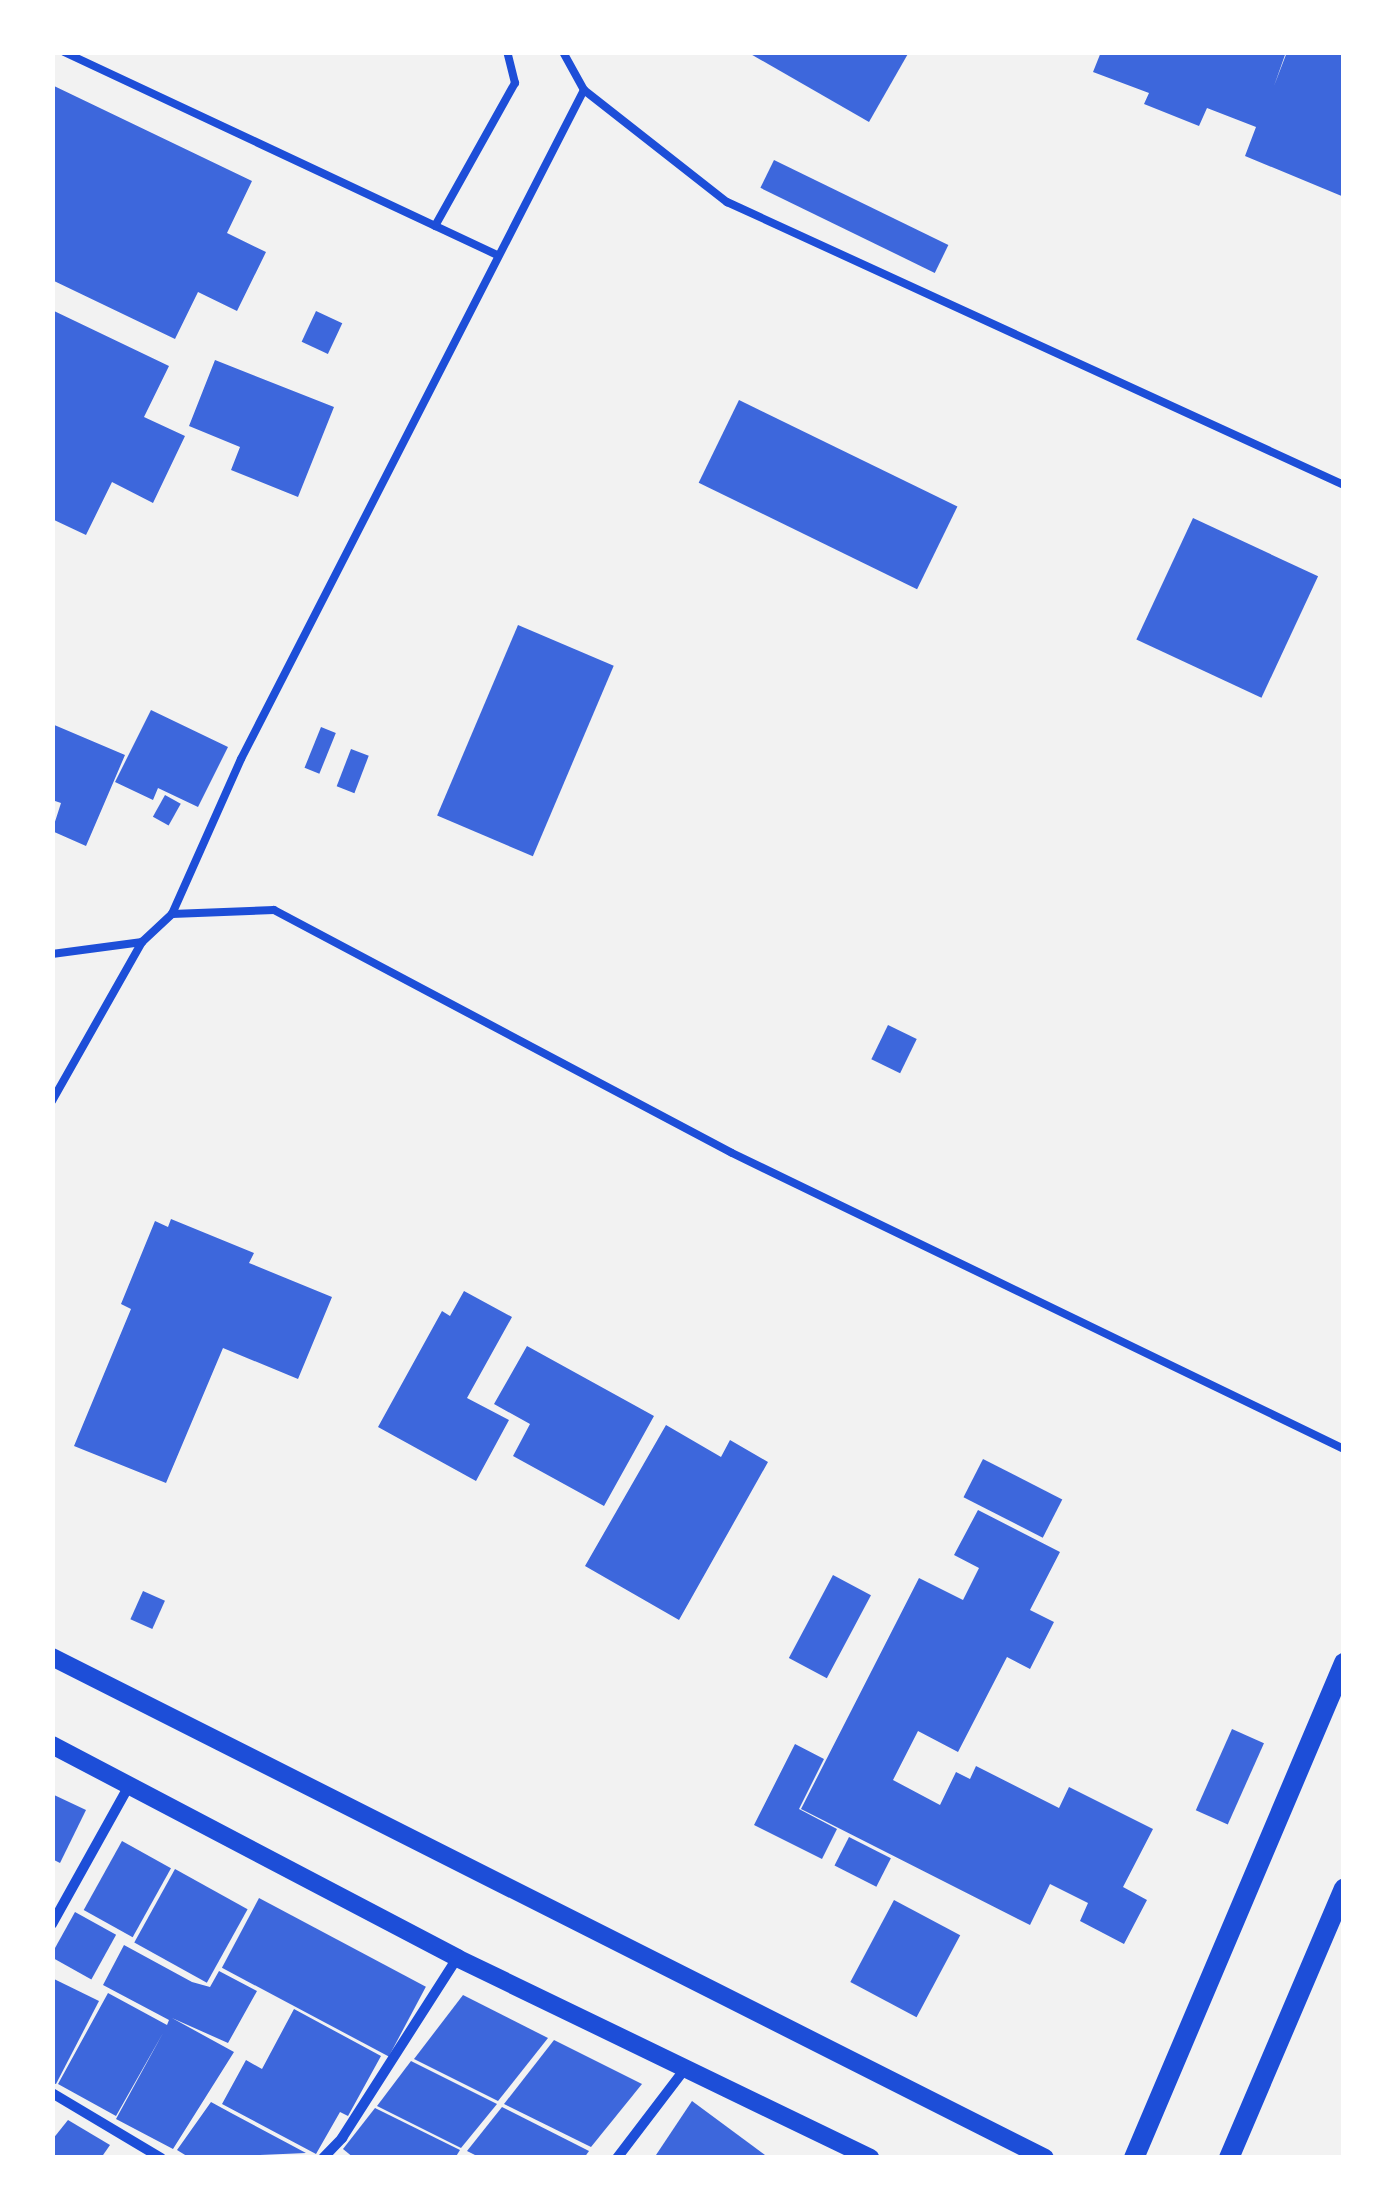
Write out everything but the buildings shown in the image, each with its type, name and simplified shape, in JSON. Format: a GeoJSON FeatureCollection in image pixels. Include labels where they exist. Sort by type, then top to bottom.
{"type":"FeatureCollection","features":[{"type":"Feature","properties":{"kind":"main road"},"geometry":{"type":"LineString","coordinates":[[1134,2158],[1344,1663]]}},
{"type":"Feature","properties":{"kind":"main road"},"geometry":{"type":"LineString","coordinates":[[1229,2158],[1336,1926],[1344,1888]]}},
{"type":"Feature","properties":{"kind":"street"},"geometry":{"type":"LineString","coordinates":[[52,1658],[1045,2158]]}},
{"type":"Feature","properties":{"kind":"street"},"geometry":{"type":"LineString","coordinates":[[52,1746],[131,1783],[457,1958],[870,2158]]}},
{"type":"Feature","properties":{"kind":"street"},"geometry":{"type":"LineString","coordinates":[[52,1924],[131,1783]]}},
{"type":"Feature","properties":{"kind":"street"},"geometry":{"type":"LineString","coordinates":[[323,2158],[457,1958]]}},
{"type":"Feature","properties":{"kind":"street"},"geometry":{"type":"LineString","coordinates":[[617,2158],[684,2070]]}},
{"type":"Feature","properties":{"kind":"street"},"geometry":{"type":"LineString","coordinates":[[52,2093],[161,2158]]}},
{"type":"Feature","properties":{"kind":"lane"},"geometry":{"type":"LineString","coordinates":[[64,52],[497,255]]}},
{"type":"Feature","properties":{"kind":"lane"},"geometry":{"type":"LineString","coordinates":[[435,226],[515,83],[507,52]]}},
{"type":"Feature","properties":{"kind":"lane"},"geometry":{"type":"LineString","coordinates":[[563,52],[584,90],[727,202],[1344,485]]}},
{"type":"Feature","properties":{"kind":"lane"},"geometry":{"type":"LineString","coordinates":[[52,1100],[142,942],[172,914],[241,760],[584,90]]}},
{"type":"Feature","properties":{"kind":"lane"},"geometry":{"type":"LineString","coordinates":[[172,914],[274,910],[732,1153],[1344,1448]]}},
{"type":"Feature","properties":{"kind":"lane"},"geometry":{"type":"LineString","coordinates":[[52,954],[142,942]]}}]}
